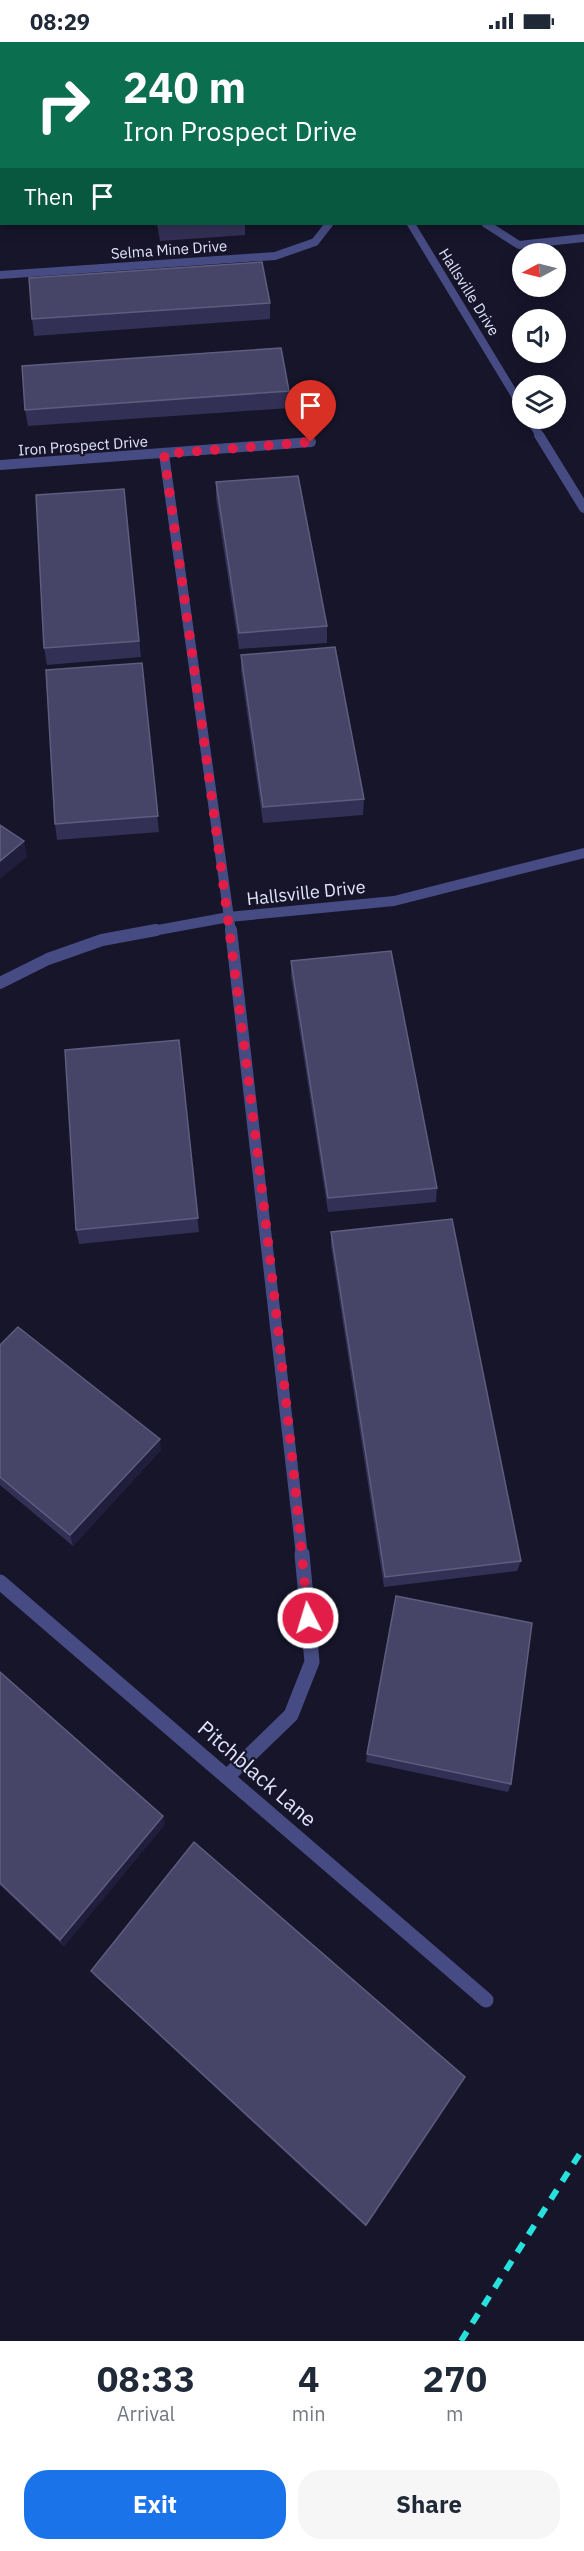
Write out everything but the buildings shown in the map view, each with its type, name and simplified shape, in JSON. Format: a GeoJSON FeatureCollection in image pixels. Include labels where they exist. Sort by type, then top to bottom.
{"type":"FeatureCollection","features":[{"type":"Feature","properties":{"kind":"street","name":"Selma Mine Drive"},"geometry":{"type":"LineString","coordinates":[[0,275],[275,256],[315,242],[327,225]]}},
{"type":"Feature","properties":{"kind":"street","name":"Hallsville Drive"},"geometry":{"type":"LineString","coordinates":[[412,225],[512,391]]}},
{"type":"Feature","properties":{"kind":"street"},"geometry":{"type":"LineString","coordinates":[[488,225],[519,244],[584,238]]}},
{"type":"Feature","properties":{"kind":"street"},"geometry":{"type":"LineString","coordinates":[[536,429],[584,508]]}},
{"type":"Feature","properties":{"kind":"street","name":"Iron Prospect Drive"},"geometry":{"type":"LineString","coordinates":[[0,465],[311,442]]}},
{"type":"Feature","properties":{"kind":"street"},"geometry":{"type":"LineString","coordinates":[[164,454],[229,917],[297,1507],[312,1662],[291,1715],[228,1776]]}},
{"type":"Feature","properties":{"kind":"street","name":"Hallsville Drive"},"geometry":{"type":"LineString","coordinates":[[0,983],[48,959],[102,940],[229,917],[394,901],[584,853]]}},
{"type":"Feature","properties":{"kind":"street","name":"Pitchblack Lane"},"geometry":{"type":"LineString","coordinates":[[0,1582],[486,2000]]}},
{"type":"Feature","properties":{"kind":"railway"},"geometry":{"type":"LineString","coordinates":[[461,2341],[584,2147]]}},
{"type":"Feature","properties":{"kind":"route"},"geometry":{"type":"LineString","coordinates":[[308,1618],[229,917],[164,454],[311,442]]}}]}
